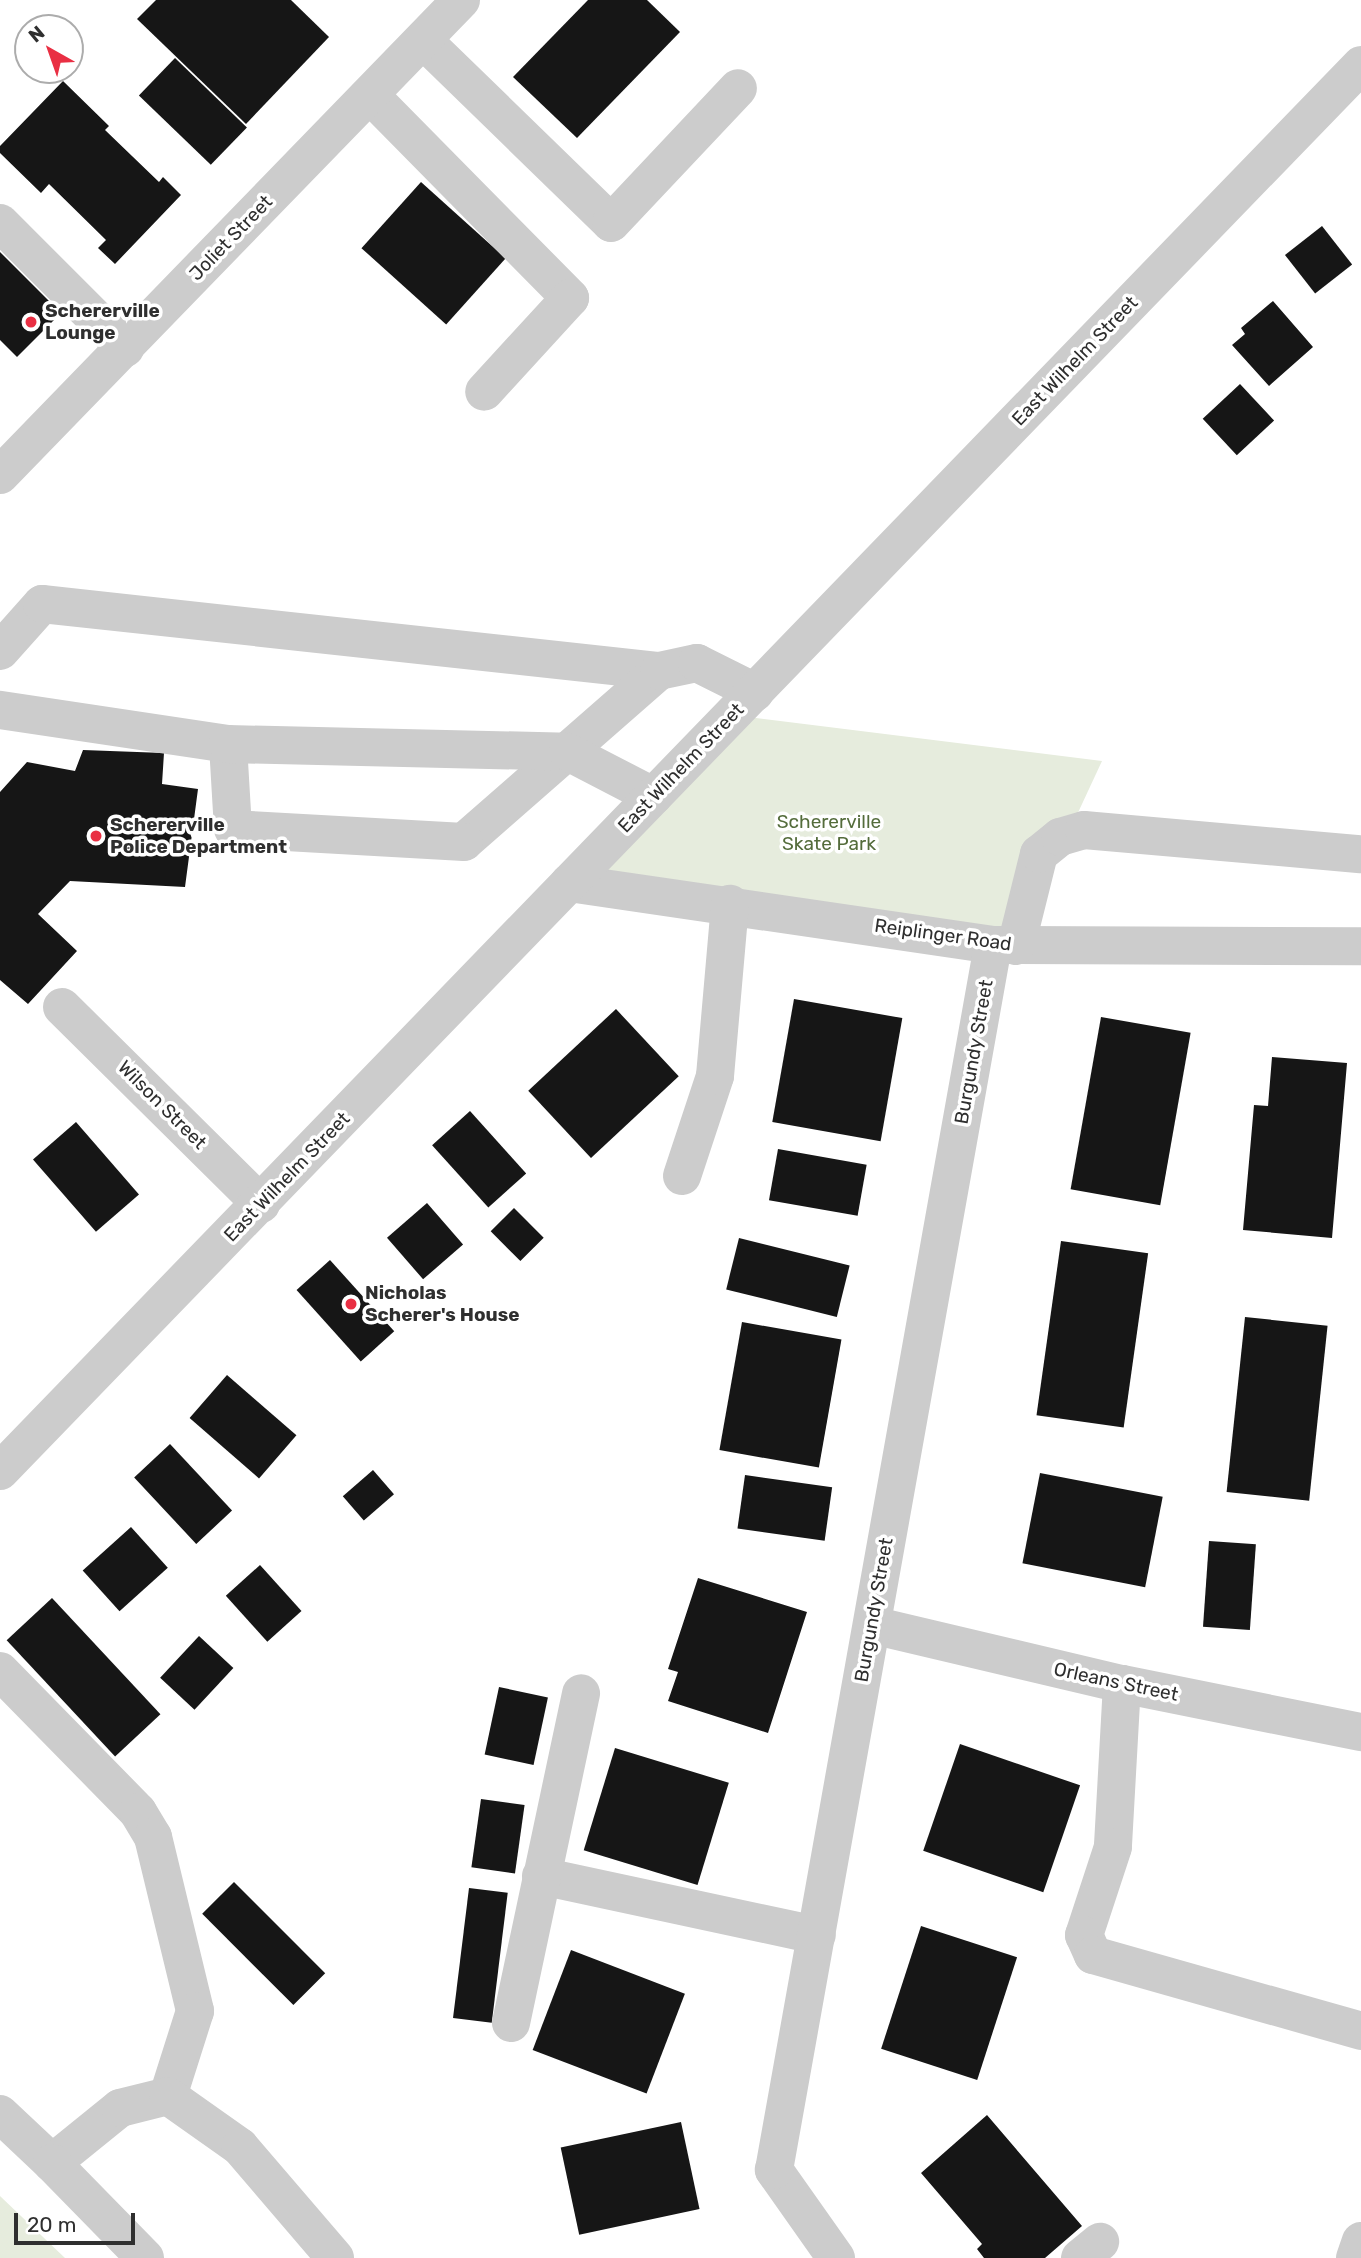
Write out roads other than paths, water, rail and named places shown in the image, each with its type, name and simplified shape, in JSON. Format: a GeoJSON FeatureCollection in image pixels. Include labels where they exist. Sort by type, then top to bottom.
{"type":"FeatureCollection","features":[{"type":"Feature","properties":{"kind":"street","name":"Joliet Street"},"geometry":{"type":"LineString","coordinates":[[0,475],[461,0]]}},
{"type":"Feature","properties":{"kind":"street"},"geometry":{"type":"LineString","coordinates":[[423,40],[611,223],[738,88]]}},
{"type":"Feature","properties":{"kind":"street","name":"East Wilhelm Street"},"geometry":{"type":"LineString","coordinates":[[0,1471],[1361,65]]}},
{"type":"Feature","properties":{"kind":"street"},"geometry":{"type":"LineString","coordinates":[[370,95],[570,298],[484,392]]}},
{"type":"Feature","properties":{"kind":"street"},"geometry":{"type":"LineString","coordinates":[[0,223],[125,348]]}},
{"type":"Feature","properties":{"kind":"street"},"geometry":{"type":"LineString","coordinates":[[0,651],[42,604],[659,671],[697,663],[755,692]]}},
{"type":"Feature","properties":{"kind":"street"},"geometry":{"type":"LineString","coordinates":[[228,744],[233,829],[464,842],[659,671]]}},
{"type":"Feature","properties":{"kind":"street"},"geometry":{"type":"LineString","coordinates":[[0,710],[228,744],[568,752],[653,796]]}},
{"type":"Feature","properties":{"kind":"street","name":"Burgundy Street"},"geometry":{"type":"LineString","coordinates":[[836,2258],[774,2170],[872,1625],[1004,946],[1039,854],[1060,837],[1084,830],[1361,854]]}},
{"type":"Feature","properties":{"kind":"street","name":"Reiplinger Road"},"geometry":{"type":"LineString","coordinates":[[569,883],[730,904],[1004,946],[1361,946]]}},
{"type":"Feature","properties":{"kind":"street"},"geometry":{"type":"LineString","coordinates":[[682,1176],[715,1076],[730,904]]}},
{"type":"Feature","properties":{"kind":"street","name":"Wilson Street"},"geometry":{"type":"LineString","coordinates":[[62,1007],[261,1204]]}},
{"type":"Feature","properties":{"kind":"street","name":"Orleans Street"},"geometry":{"type":"LineString","coordinates":[[872,1625],[1122,1684],[1361,1732]]}},
{"type":"Feature","properties":{"kind":"street"},"geometry":{"type":"LineString","coordinates":[[0,1671],[138,1812],[153,1837],[195,2011],[168,2096]]}},
{"type":"Feature","properties":{"kind":"street"},"geometry":{"type":"LineString","coordinates":[[1122,1684],[1113,1847],[1084,1935],[1093,1955],[1361,2031]]}},
{"type":"Feature","properties":{"kind":"street"},"geometry":{"type":"LineString","coordinates":[[511,2023],[581,1693]]}},
{"type":"Feature","properties":{"kind":"street"},"geometry":{"type":"LineString","coordinates":[[541,1876],[817,1935]]}},
{"type":"Feature","properties":{"kind":"street"},"geometry":{"type":"LineString","coordinates":[[52,2163],[120,2108],[168,2096],[240,2147],[335,2258]]}},
{"type":"Feature","properties":{"kind":"street"},"geometry":{"type":"LineString","coordinates":[[0,2114],[145,2258]]}},
{"type":"Feature","properties":{"kind":"street"},"geometry":{"type":"LineString","coordinates":[[1355,2258],[1361,2241]]}},
{"type":"Feature","properties":{"kind":"place","name":"Schererville Lounge"},"geometry":{"type":"Point","coordinates":[31,322]}},
{"type":"Feature","properties":{"kind":"place","name":"Schererville Police Department"},"geometry":{"type":"Point","coordinates":[96,836]}},
{"type":"Feature","properties":{"kind":"place","name":"Nicholas Scherer's House"},"geometry":{"type":"Point","coordinates":[351,1304]}},
{"type":"Feature","properties":{"kind":"park label","name":"Schererville Skate Park"},"geometry":{"type":"Point","coordinates":[829,833]}}]}
